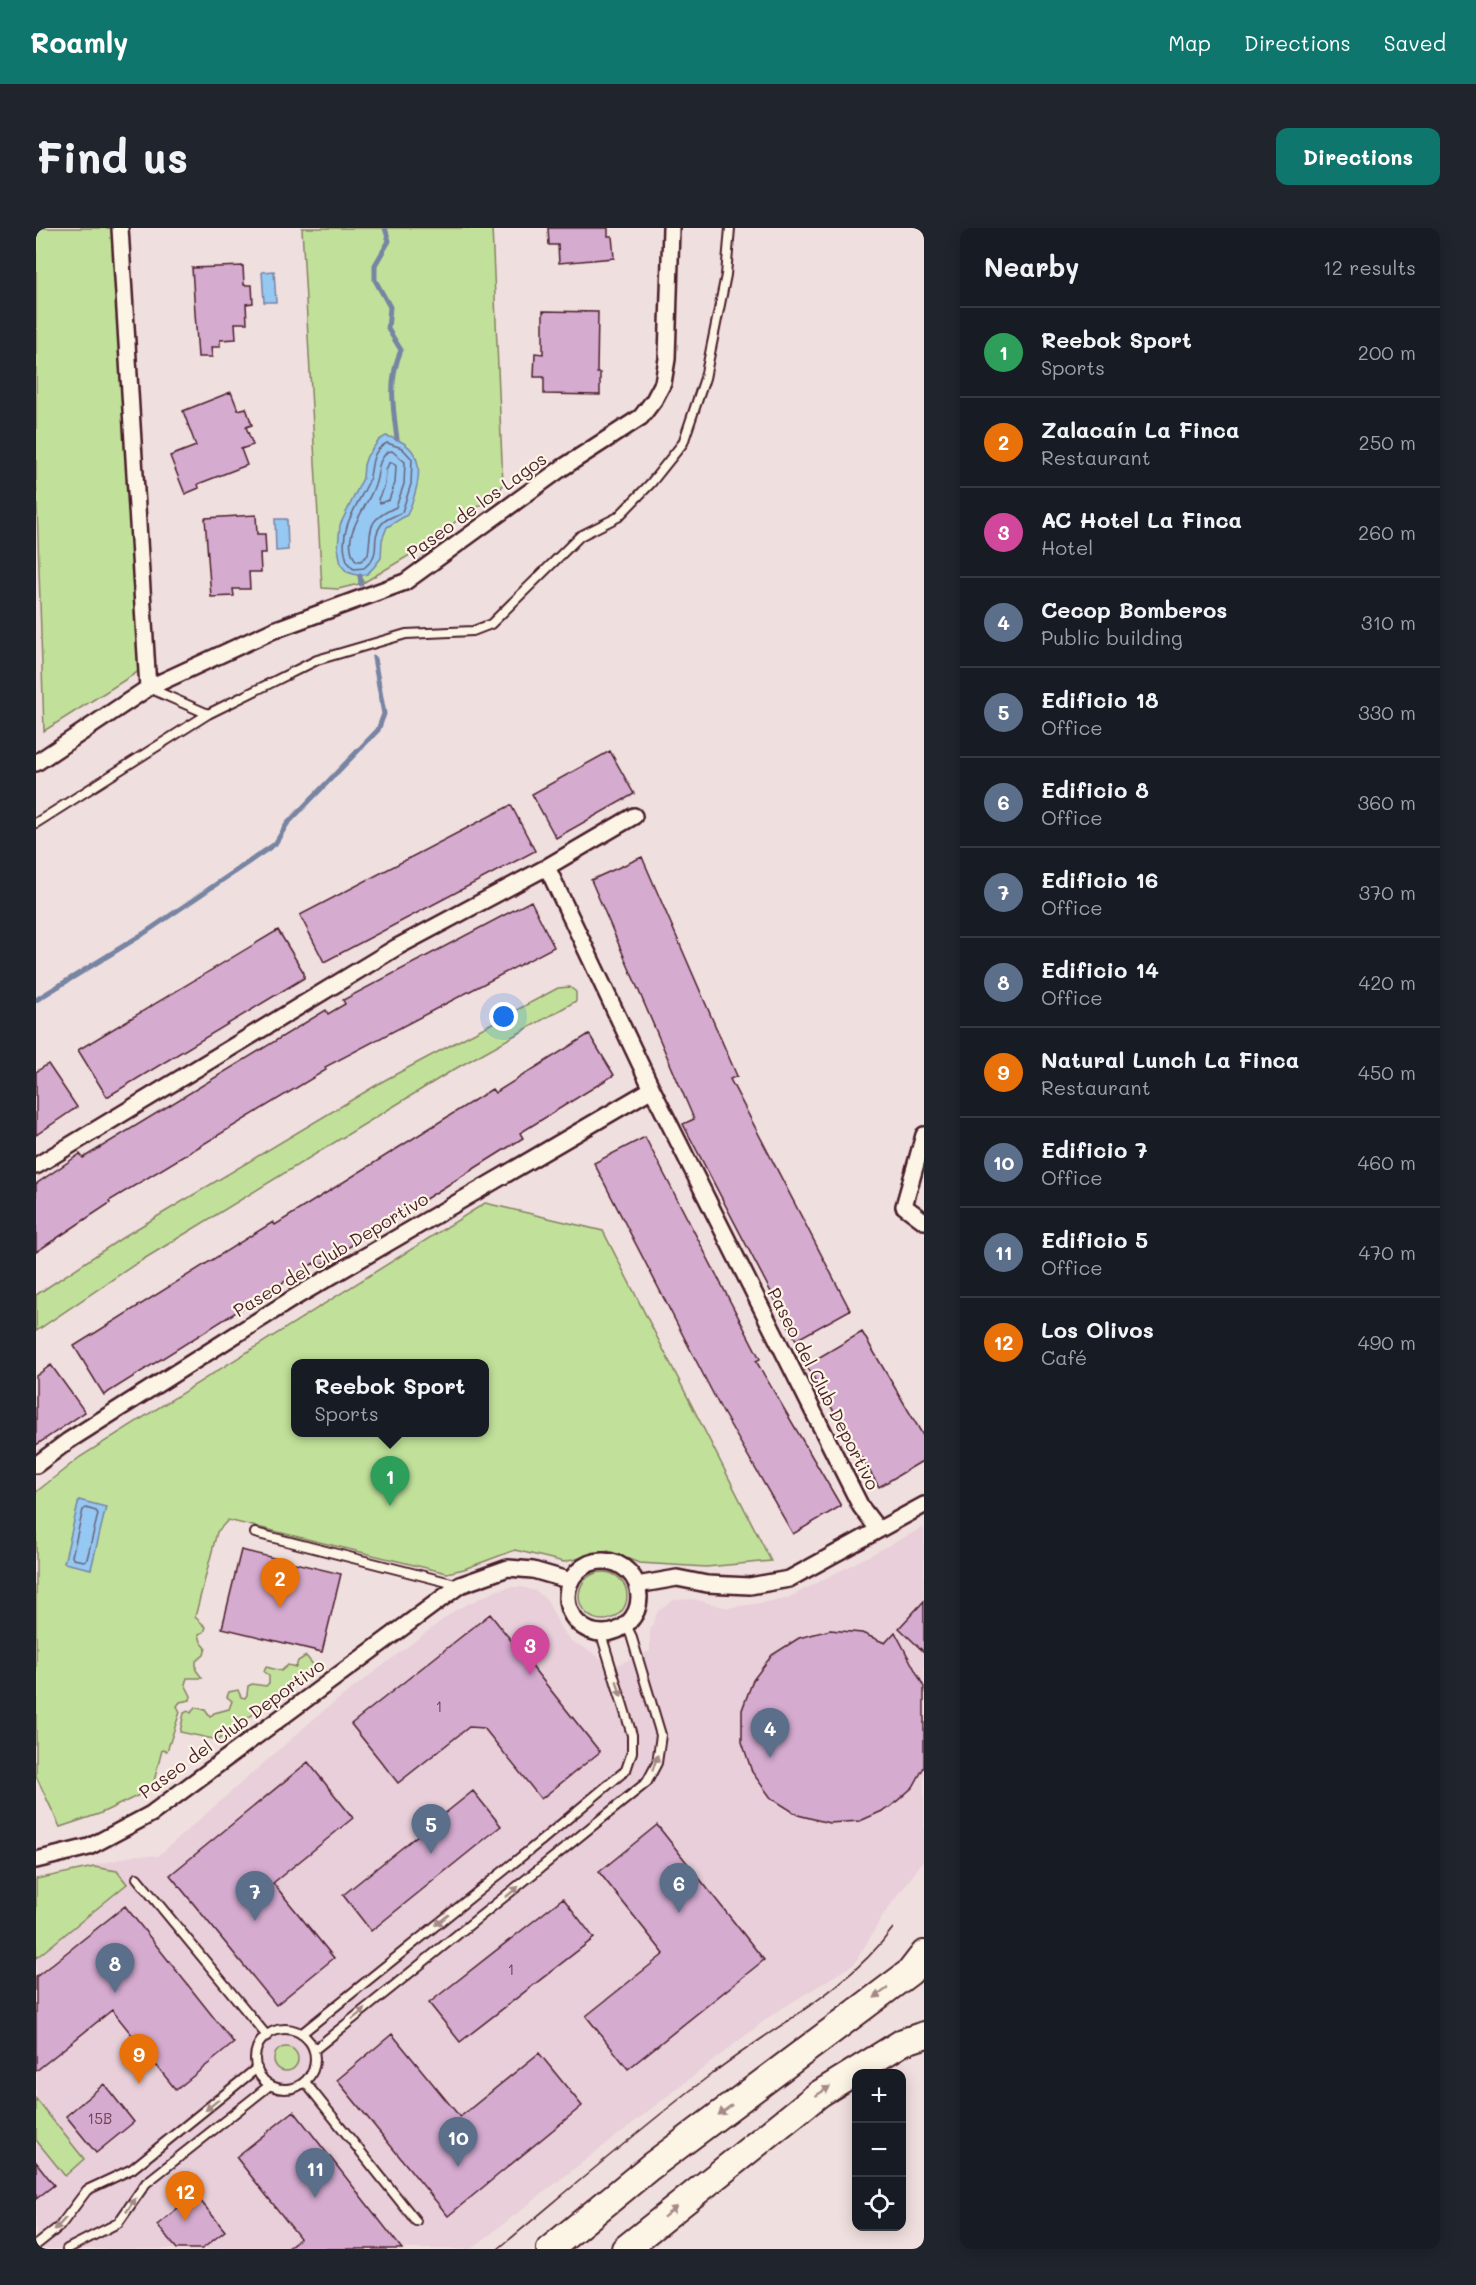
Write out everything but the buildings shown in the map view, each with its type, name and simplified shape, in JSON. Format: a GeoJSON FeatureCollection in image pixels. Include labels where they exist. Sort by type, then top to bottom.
{"type":"FeatureCollection","features":[{"type":"Feature","properties":{"kind":"highway"},"geometry":{"type":"LineString","coordinates":[[549,2249],[650,2167],[910,1972],[924,1954]]}},
{"type":"Feature","properties":{"kind":"highway"},"geometry":{"type":"LineString","coordinates":[[625,2249],[819,2094],[903,2042],[924,2035]]}},
{"type":"Feature","properties":{"kind":"street"},"geometry":{"type":"LineString","coordinates":[[120,228],[148,688]]}},
{"type":"Feature","properties":{"kind":"street","name":"Paseo de los Lagos"},"geometry":{"type":"LineString","coordinates":[[36,763],[148,688],[274,630],[405,582],[562,468],[641,417],[663,383],[671,228]]}},
{"type":"Feature","properties":{"kind":"street"},"geometry":{"type":"LineString","coordinates":[[36,1166],[397,947],[547,867],[634,816]]}},
{"type":"Feature","properties":{"kind":"street","name":"Paseo del Club Deportivo"},"geometry":{"type":"LineString","coordinates":[[547,867],[651,1089],[864,1512],[877,1528]]}},
{"type":"Feature","properties":{"kind":"street","name":"Paseo del Club Deportivo"},"geometry":{"type":"LineString","coordinates":[[36,1465],[68,1441],[292,1299],[651,1089]]}},
{"type":"Feature","properties":{"kind":"street"},"geometry":{"type":"LineString","coordinates":[[924,1135],[904,1206],[924,1221]]}},
{"type":"Feature","properties":{"kind":"street"},"geometry":{"type":"LineString","coordinates":[[637,1585],[677,1578],[707,1584],[750,1586],[789,1579],[877,1528],[924,1505]]}},
{"type":"Feature","properties":{"kind":"street"},"geometry":{"type":"LineString","coordinates":[[599,1561],[622,1566],[631,1574],[637,1585],[638,1607],[633,1617],[618,1630],[601,1634],[589,1631],[579,1625],[567,1604],[567,1592],[578,1571],[588,1564],[599,1561]]}},
{"type":"Feature","properties":{"kind":"street","name":"Paseo del Club Deportivo"},"geometry":{"type":"LineString","coordinates":[[36,1860],[88,1847],[151,1814],[460,1585],[508,1568],[532,1570],[571,1581]]}},
{"type":"Feature","properties":{"kind":"lane"},"geometry":{"type":"LineString","coordinates":[[36,823],[208,714],[317,660],[406,634],[473,631],[490,624],[580,536],[618,517],[651,483],[683,443],[705,378],[726,275],[730,228]]}},
{"type":"Feature","properties":{"kind":"lane"},"geometry":{"type":"LineString","coordinates":[[148,688],[208,714]]}},
{"type":"Feature","properties":{"kind":"lane"},"geometry":{"type":"LineString","coordinates":[[255,1533],[460,1585]]}},
{"type":"Feature","properties":{"kind":"lane"},"geometry":{"type":"LineString","coordinates":[[314,2050],[647,1782],[657,1763],[661,1734],[626,1625]]}},
{"type":"Feature","properties":{"kind":"lane"},"geometry":{"type":"LineString","coordinates":[[301,2034],[626,1770],[632,1752],[632,1735],[601,1634]]}},
{"type":"Feature","properties":{"kind":"lane"},"geometry":{"type":"LineString","coordinates":[[137,1878],[267,2036]]}},
{"type":"Feature","properties":{"kind":"lane"},"geometry":{"type":"LineString","coordinates":[[284,2029],[301,2034],[314,2050],[314,2067],[305,2082],[297,2087],[288,2089],[270,2085],[264,2081],[257,2068],[257,2050],[267,2036],[284,2029]]}},
{"type":"Feature","properties":{"kind":"lane"},"geometry":{"type":"LineString","coordinates":[[36,2245],[60,2226],[87,2190],[132,2169],[257,2068]]}},
{"type":"Feature","properties":{"kind":"lane"},"geometry":{"type":"LineString","coordinates":[[305,2082],[416,2221]]}},
{"type":"Feature","properties":{"kind":"lane"},"geometry":{"type":"LineString","coordinates":[[67,2249],[118,2223],[146,2183],[270,2085]]}},
{"type":"Feature","properties":{"kind":"shaded area"},"geometry":{"type":"Polygon","coordinates":[[[924,1527],[924,1860],[884,1914],[854,1964],[773,2014],[471,2249],[36,2249],[36,1880],[136,1855],[158,1856],[323,1711],[457,1609],[496,1591],[509,1587],[521,1587],[536,1591],[547,1600],[561,1629],[571,1641],[612,1667],[650,1651],[650,1631],[658,1611],[674,1600],[693,1599],[728,1608],[786,1599],[924,1527]]]}},
{"type":"Feature","properties":{"kind":"green space"},"geometry":{"type":"Polygon","coordinates":[[[36,228],[117,228],[139,671],[44,731],[36,473],[36,228]]]}},
{"type":"Feature","properties":{"kind":"green space"},"geometry":{"type":"Polygon","coordinates":[[[302,228],[492,228],[503,485],[496,495],[455,522],[435,540],[363,583],[338,589],[322,588],[302,228]]]}},
{"type":"Feature","properties":{"kind":"green space"},"geometry":{"type":"Polygon","coordinates":[[[570,987],[576,992],[576,1001],[453,1070],[134,1265],[36,1331],[36,1295],[128,1234],[385,1080],[558,988],[570,987]]]}},
{"type":"Feature","properties":{"kind":"green space"},"geometry":{"type":"Polygon","coordinates":[[[485,1203],[603,1231],[771,1561],[706,1567],[639,1563],[608,1551],[564,1562],[515,1550],[447,1573],[228,1520],[217,1532],[195,1617],[206,1627],[204,1632],[199,1634],[206,1648],[204,1655],[196,1661],[196,1670],[202,1678],[187,1678],[185,1684],[191,1696],[190,1700],[180,1702],[177,1706],[180,1712],[167,1751],[162,1750],[152,1789],[99,1814],[60,1827],[36,1776],[36,1492],[80,1457],[485,1203]]]}},
{"type":"Feature","properties":{"kind":"green space"},"geometry":{"type":"Polygon","coordinates":[[[598,1572],[608,1572],[620,1579],[627,1591],[627,1601],[620,1613],[608,1620],[598,1620],[583,1609],[579,1601],[579,1591],[590,1576],[598,1572]]]}},
{"type":"Feature","properties":{"kind":"green space"},"geometry":{"type":"Polygon","coordinates":[[[306,1656],[316,1668],[218,1740],[180,1732],[184,1713],[188,1711],[191,1713],[195,1707],[205,1710],[210,1717],[214,1713],[229,1709],[232,1701],[227,1697],[229,1692],[238,1690],[241,1697],[245,1698],[248,1686],[252,1684],[266,1686],[269,1683],[269,1676],[264,1672],[266,1667],[281,1671],[288,1665],[296,1667],[298,1661],[306,1656]]]}},
{"type":"Feature","properties":{"kind":"green space"},"geometry":{"type":"Polygon","coordinates":[[[94,1867],[117,1871],[127,1884],[36,1958],[36,1879],[94,1867]]]}},
{"type":"Feature","properties":{"kind":"green space"},"geometry":{"type":"Polygon","coordinates":[[[286,2047],[295,2050],[298,2059],[295,2068],[286,2071],[277,2068],[274,2059],[277,2050],[286,2047]]]}},
{"type":"Feature","properties":{"kind":"green space"},"geometry":{"type":"Polygon","coordinates":[[[36,2099],[84,2159],[65,2176],[36,2140],[36,2099]]]}},
{"type":"Feature","properties":{"kind":"water"},"geometry":{"type":"Polygon","coordinates":[[[274,271],[276,302],[264,302],[262,272],[274,271]]]}},
{"type":"Feature","properties":{"kind":"water"},"geometry":{"type":"Polygon","coordinates":[[[386,436],[410,448],[416,457],[418,479],[416,491],[407,515],[387,527],[382,540],[381,558],[367,574],[360,576],[347,572],[341,565],[338,548],[340,525],[363,478],[367,456],[379,440],[386,436]]]}},
{"type":"Feature","properties":{"kind":"water"},"geometry":{"type":"Polygon","coordinates":[[[275,519],[287,519],[288,550],[276,551],[275,519]]]}},
{"type":"Feature","properties":{"kind":"water"},"geometry":{"type":"Polygon","coordinates":[[[79,1500],[106,1507],[91,1569],[64,1563],[79,1500]]]}},
{"type":"Feature","properties":{"kind":"waterway"},"geometry":{"type":"LineString","coordinates":[[385,228],[389,241],[375,265],[375,280],[390,307],[388,329],[401,350],[393,383],[397,439]]}},
{"type":"Feature","properties":{"kind":"waterway"},"geometry":{"type":"LineString","coordinates":[[360,576],[361,584]]}},
{"type":"Feature","properties":{"kind":"waterway"},"geometry":{"type":"LineString","coordinates":[[36,1000],[143,934],[275,844],[287,824],[378,730],[384,714],[374,658]]}},
{"type":"Feature","properties":{"kind":"tram line"},"geometry":{"type":"LineString","coordinates":[[498,2249],[685,2094],[832,1989],[854,1971],[893,1928]]}},
{"type":"Feature","properties":{"kind":"place","name":"Reebok Sport"},"geometry":{"type":"Point","coordinates":[390,1506]}},
{"type":"Feature","properties":{"kind":"place","name":"Zalacaín La Finca"},"geometry":{"type":"Point","coordinates":[280,1608]}},
{"type":"Feature","properties":{"kind":"place","name":"AC Hotel La Finca"},"geometry":{"type":"Point","coordinates":[530,1675]}},
{"type":"Feature","properties":{"kind":"place","name":"Cecop Bomberos"},"geometry":{"type":"Point","coordinates":[770,1758]}},
{"type":"Feature","properties":{"kind":"place","name":"Edificio 18"},"geometry":{"type":"Point","coordinates":[431,1854]}},
{"type":"Feature","properties":{"kind":"place","name":"Edificio 8"},"geometry":{"type":"Point","coordinates":[679,1913]}},
{"type":"Feature","properties":{"kind":"place","name":"Edificio 16"},"geometry":{"type":"Point","coordinates":[255,1921]}},
{"type":"Feature","properties":{"kind":"place","name":"Edificio 14"},"geometry":{"type":"Point","coordinates":[115,1993]}},
{"type":"Feature","properties":{"kind":"place","name":"Natural Lunch La Finca"},"geometry":{"type":"Point","coordinates":[139,2084]}},
{"type":"Feature","properties":{"kind":"place","name":"Edificio 7"},"geometry":{"type":"Point","coordinates":[458,2167]}},
{"type":"Feature","properties":{"kind":"place","name":"Edificio 5"},"geometry":{"type":"Point","coordinates":[315,2198]}},
{"type":"Feature","properties":{"kind":"place","name":"Los Olivos"},"geometry":{"type":"Point","coordinates":[185,2221]}}]}
